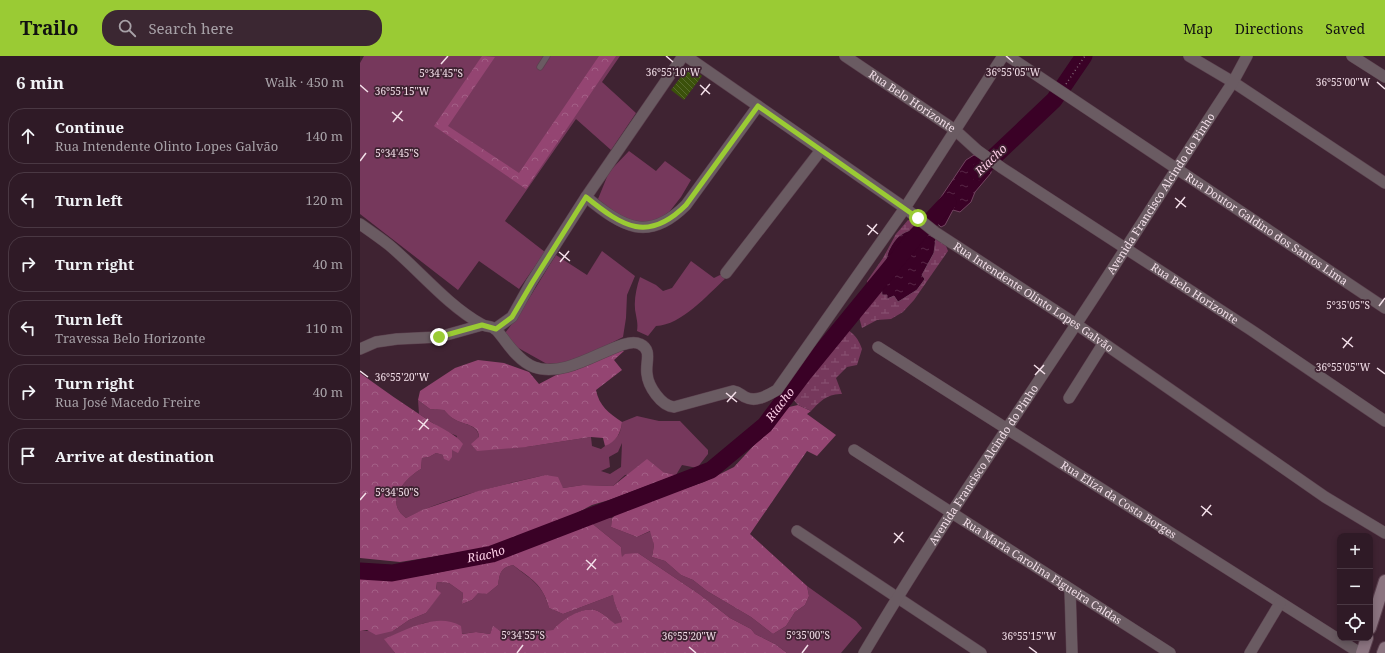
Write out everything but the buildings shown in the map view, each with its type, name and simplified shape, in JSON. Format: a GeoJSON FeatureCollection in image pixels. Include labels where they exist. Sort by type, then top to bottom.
{"type":"FeatureCollection","features":[{"type":"Feature","properties":{"kind":"street"},"geometry":{"type":"LineString","coordinates":[[496,329],[512,317],[586,197],[683,56]]}},
{"type":"Feature","properties":{"kind":"street","name":"Rua Intendente Olinto Lopes Galvão"},"geometry":{"type":"LineString","coordinates":[[686,56],[905,208],[935,232],[1076,324],[1324,497],[1385,533]]}},
{"type":"Feature","properties":{"kind":"street","name":"Rua Belo Horizonte"},"geometry":{"type":"LineString","coordinates":[[845,56],[954,130],[977,150],[1002,168],[1126,248],[1385,422]]}},
{"type":"Feature","properties":{"kind":"street"},"geometry":{"type":"LineString","coordinates":[[360,224],[389,245],[438,291],[482,325],[496,329],[515,353],[534,367],[552,369],[578,365],[630,342],[641,344],[648,356],[646,372],[649,381],[663,402],[671,407],[733,391],[738,392],[750,399],[764,397],[777,390],[905,208],[1003,56]]}},
{"type":"Feature","properties":{"kind":"street","name":"Rua Doutor Galdino dos Santos Lima"},"geometry":{"type":"LineString","coordinates":[[1008,56],[1385,308]]}},
{"type":"Feature","properties":{"kind":"street"},"geometry":{"type":"LineString","coordinates":[[1189,56],[1233,82],[1385,183]]}},
{"type":"Feature","properties":{"kind":"street","name":"Avenida Francisco Alcindo do Pinho"},"geometry":{"type":"LineString","coordinates":[[864,653],[897,598],[1005,429],[1126,248],[1176,168],[1233,82],[1247,56]]}},
{"type":"Feature","properties":{"kind":"street"},"geometry":{"type":"LineString","coordinates":[[1352,56],[1385,77]]}},
{"type":"Feature","properties":{"kind":"street"},"geometry":{"type":"LineString","coordinates":[[586,197],[618,220],[630,225],[640,228],[653,227],[664,223],[674,217],[686,205],[758,106]]}},
{"type":"Feature","properties":{"kind":"street"},"geometry":{"type":"LineString","coordinates":[[726,273],[821,150]]}},
{"type":"Feature","properties":{"kind":"street"},"geometry":{"type":"LineString","coordinates":[[360,349],[376,342],[397,339],[439,337],[482,325]]}},
{"type":"Feature","properties":{"kind":"street"},"geometry":{"type":"LineString","coordinates":[[1069,398],[1103,344]]}},
{"type":"Feature","properties":{"kind":"street","name":"Rua Eliza da Costa Borges"},"geometry":{"type":"LineString","coordinates":[[878,347],[1005,429],[1361,653]]}},
{"type":"Feature","properties":{"kind":"street","name":"Rua Maria Carolina Figueira Caldas"},"geometry":{"type":"LineString","coordinates":[[854,450],[1170,653]]}},
{"type":"Feature","properties":{"kind":"street"},"geometry":{"type":"LineString","coordinates":[[797,531],[981,653]]}},
{"type":"Feature","properties":{"kind":"street"},"geometry":{"type":"LineString","coordinates":[[1373,619],[1385,581]]}},
{"type":"Feature","properties":{"kind":"street"},"geometry":{"type":"LineString","coordinates":[[1070,589],[1072,653]]}},
{"type":"Feature","properties":{"kind":"street"},"geometry":{"type":"LineString","coordinates":[[1250,653],[1280,603]]}},
{"type":"Feature","properties":{"kind":"street"},"geometry":{"type":"LineString","coordinates":[[1361,653],[1366,641]]}},
{"type":"Feature","properties":{"kind":"street"},"geometry":{"type":"LineString","coordinates":[[1383,653],[1385,648]]}},
{"type":"Feature","properties":{"kind":"lane"},"geometry":{"type":"LineString","coordinates":[[540,67],[548,56]]}},
{"type":"Feature","properties":{"kind":"path"},"geometry":{"type":"LineString","coordinates":[[1064,94],[1085,56]]}},
{"type":"Feature","properties":{"kind":"green space"},"geometry":{"type":"Polygon","coordinates":[[[364,56],[620,56],[602,82],[636,113],[611,150],[576,119],[505,221],[545,252],[519,289],[479,261],[458,290],[360,214],[360,63],[364,56]]]}},
{"type":"Feature","properties":{"kind":"green space"},"geometry":{"type":"Polygon","coordinates":[[[482,56],[495,57],[448,126],[519,173],[599,56],[616,56],[526,189],[434,126],[482,56]]]}},
{"type":"Feature","properties":{"kind":"green space"},"geometry":{"type":"Polygon","coordinates":[[[629,151],[656,171],[665,161],[691,180],[681,197],[670,211],[657,221],[647,225],[621,219],[598,199],[609,172],[629,151]]]}},
{"type":"Feature","properties":{"kind":"green space"},"geometry":{"type":"Polygon","coordinates":[[[908,220],[917,223],[944,241],[948,251],[914,300],[903,312],[891,319],[877,320],[862,328],[859,317],[869,303],[867,281],[883,258],[896,234],[908,220]]]}},
{"type":"Feature","properties":{"kind":"green space"},"geometry":{"type":"Polygon","coordinates":[[[602,251],[635,276],[627,295],[623,337],[574,362],[547,364],[513,345],[505,333],[525,305],[556,255],[587,275],[602,251]]]}},
{"type":"Feature","properties":{"kind":"green space"},"geometry":{"type":"Polygon","coordinates":[[[691,261],[714,278],[722,274],[726,278],[685,315],[666,324],[656,326],[648,336],[637,331],[635,301],[640,277],[656,285],[663,291],[672,288],[691,261]]]}},
{"type":"Feature","properties":{"kind":"green space"},"geometry":{"type":"Polygon","coordinates":[[[836,323],[855,336],[862,349],[857,365],[847,367],[836,378],[842,394],[828,397],[821,401],[811,411],[798,405],[786,391],[836,323]]]}},
{"type":"Feature","properties":{"kind":"green space"},"geometry":{"type":"Polygon","coordinates":[[[618,351],[624,351],[614,360],[622,370],[596,390],[597,396],[602,405],[622,422],[615,440],[605,446],[603,438],[591,437],[526,447],[477,451],[471,444],[479,437],[478,433],[473,427],[458,421],[444,410],[430,409],[418,400],[420,391],[455,368],[478,360],[504,363],[529,372],[539,384],[558,374],[576,370],[618,351]]]}},
{"type":"Feature","properties":{"kind":"green space"},"geometry":{"type":"Polygon","coordinates":[[[360,373],[419,414],[452,434],[463,444],[458,453],[452,450],[452,457],[449,461],[444,459],[443,455],[436,453],[429,457],[422,458],[421,469],[403,485],[397,498],[397,505],[400,512],[406,518],[422,510],[478,491],[545,475],[558,477],[563,488],[583,485],[613,486],[647,459],[663,472],[676,475],[592,505],[567,518],[493,547],[400,562],[360,558],[360,373]]]}},
{"type":"Feature","properties":{"kind":"green space"},"geometry":{"type":"Polygon","coordinates":[[[418,400],[430,409],[444,410],[458,421],[473,427],[478,433],[479,438],[526,447],[591,437],[592,446],[601,449],[618,436],[622,422],[637,416],[659,421],[680,421],[708,450],[708,454],[697,468],[682,465],[676,475],[663,472],[625,475],[613,486],[583,485],[563,488],[545,475],[456,498],[422,510],[406,518],[400,512],[397,505],[399,491],[408,479],[421,469],[422,458],[429,457],[436,453],[443,455],[452,450],[457,436],[445,431],[419,414],[418,400]],[[622,443],[618,452],[609,457],[610,467],[601,471],[610,474],[621,467],[622,443]]]}},
{"type":"Feature","properties":{"kind":"green space"},"geometry":{"type":"Polygon","coordinates":[[[798,405],[811,411],[807,414],[836,435],[817,456],[807,451],[750,534],[807,586],[809,596],[805,605],[795,612],[786,626],[773,634],[751,617],[707,591],[693,580],[681,575],[665,561],[652,557],[654,545],[650,531],[637,537],[611,527],[612,518],[620,511],[704,482],[734,467],[789,407],[798,405]]]}},
{"type":"Feature","properties":{"kind":"green space"},"geometry":{"type":"Polygon","coordinates":[[[599,517],[612,518],[611,527],[637,537],[651,531],[654,545],[652,557],[665,561],[681,575],[693,580],[707,591],[751,617],[773,634],[786,626],[795,612],[805,605],[809,596],[807,586],[856,621],[862,628],[841,653],[787,653],[775,644],[755,634],[751,629],[730,618],[699,594],[638,553],[622,558],[621,547],[589,521],[599,517]]]}},
{"type":"Feature","properties":{"kind":"green space"},"geometry":{"type":"Polygon","coordinates":[[[589,521],[621,547],[622,557],[625,554],[638,553],[699,594],[730,618],[751,629],[755,634],[775,644],[787,653],[395,653],[384,639],[412,627],[442,621],[451,622],[461,626],[462,634],[476,632],[490,634],[493,626],[511,641],[538,631],[553,630],[561,622],[584,610],[595,610],[600,612],[615,624],[622,622],[614,602],[613,595],[563,614],[549,608],[543,593],[536,583],[513,565],[503,569],[500,574],[498,585],[487,594],[478,593],[472,600],[462,604],[463,593],[449,583],[437,582],[436,589],[441,593],[426,613],[409,620],[393,631],[376,635],[367,630],[360,631],[360,578],[390,579],[449,571],[506,554],[589,521]]]}},
{"type":"Feature","properties":{"kind":"green space"},"geometry":{"type":"Polygon","coordinates":[[[513,565],[536,583],[543,593],[549,608],[563,614],[613,595],[622,622],[615,625],[606,616],[598,611],[584,610],[566,618],[553,630],[538,631],[511,641],[499,630],[493,627],[490,634],[476,632],[461,634],[439,621],[424,623],[385,639],[395,653],[360,653],[360,631],[393,631],[409,620],[426,613],[440,593],[436,590],[437,582],[449,583],[463,593],[462,604],[472,600],[478,592],[487,594],[498,585],[500,574],[503,569],[513,565]]]}},
{"type":"Feature","properties":{"kind":"water"},"geometry":{"type":"Polygon","coordinates":[[[974,155],[985,160],[991,166],[991,173],[975,192],[971,202],[960,212],[953,210],[945,225],[941,227],[931,217],[933,209],[966,160],[974,155]]]}},
{"type":"Feature","properties":{"kind":"water"},"geometry":{"type":"Polygon","coordinates":[[[915,229],[936,238],[934,253],[922,275],[925,279],[917,290],[898,302],[894,296],[887,299],[887,295],[882,295],[881,283],[885,268],[888,265],[885,262],[888,252],[899,236],[915,229]]]}},
{"type":"Feature","properties":{"kind":"waterway","name":"Riacho"},"geometry":{"type":"LineString","coordinates":[[978,172],[1054,100],[1084,56]]}},
{"type":"Feature","properties":{"kind":"waterway","name":"Riacho"},"geometry":{"type":"LineString","coordinates":[[360,571],[392,573],[492,554],[711,470],[765,425],[805,372],[917,235],[948,202]]}},
{"type":"Feature","properties":{"kind":"route"},"geometry":{"type":"LineString","coordinates":[[439,337],[482,325],[496,329],[512,317],[586,197],[618,220],[640,228],[653,227],[674,217],[686,205],[758,106],[918,218]]}}]}
